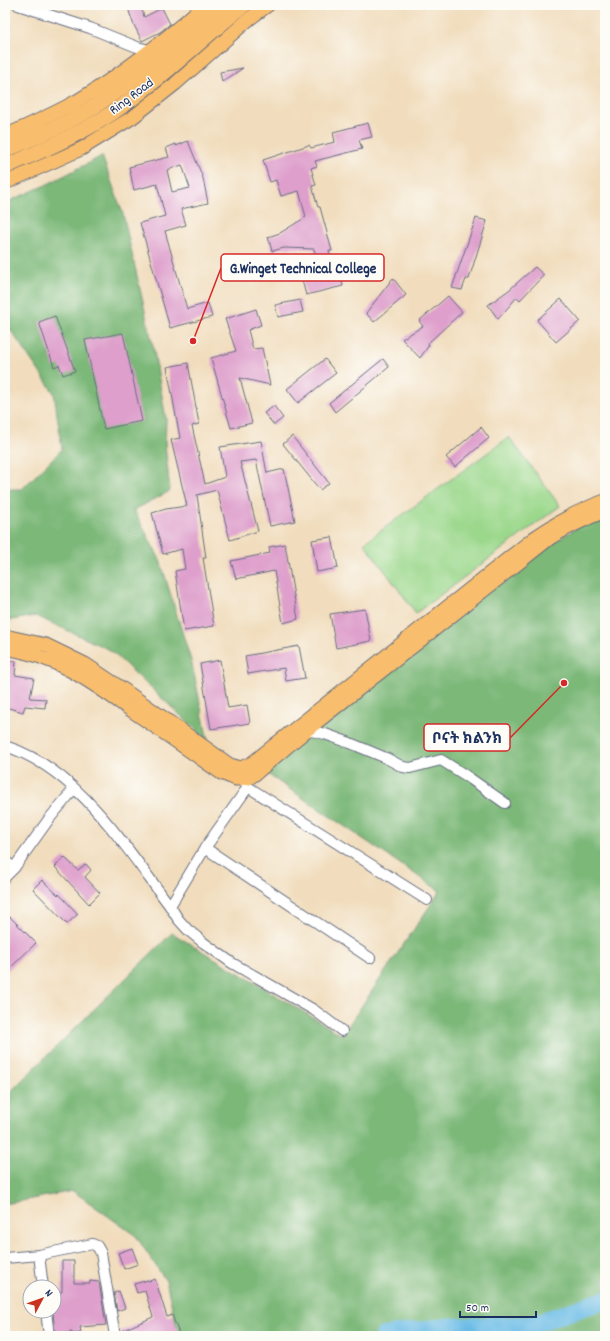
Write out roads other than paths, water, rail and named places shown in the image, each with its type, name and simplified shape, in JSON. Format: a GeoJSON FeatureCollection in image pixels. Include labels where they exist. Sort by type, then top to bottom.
{"type":"FeatureCollection","features":[{"type":"Feature","properties":{"kind":"highway","name":"Ring Road"},"geometry":{"type":"LineString","coordinates":[[5,150],[48,131],[94,106],[161,58],[224,5]]}},
{"type":"Feature","properties":{"kind":"highway","name":"Ring Road"},"geometry":{"type":"LineString","coordinates":[[5,167],[95,124],[112,113],[138,94],[244,5]]}},
{"type":"Feature","properties":{"kind":"main road"},"geometry":{"type":"LineString","coordinates":[[5,183],[81,149],[133,117],[175,84],[249,19],[268,5]]}},
{"type":"Feature","properties":{"kind":"main road"},"geometry":{"type":"LineString","coordinates":[[5,136],[76,101],[126,68],[150,50],[202,6]]}},
{"type":"Feature","properties":{"kind":"main road"},"geometry":{"type":"LineString","coordinates":[[5,636],[46,645],[85,664],[230,765],[241,768],[252,762],[534,538],[554,524],[569,516],[585,508],[605,501]]}},
{"type":"Feature","properties":{"kind":"main road"},"geometry":{"type":"LineString","coordinates":[[5,648],[24,651],[70,669],[109,694],[221,773],[246,783],[249,778],[307,730],[550,538],[575,524],[605,512]]}},
{"type":"Feature","properties":{"kind":"street"},"geometry":{"type":"LineString","coordinates":[[18,5],[90,28],[137,47],[150,50]]}},
{"type":"Feature","properties":{"kind":"street"},"geometry":{"type":"LineString","coordinates":[[51,15],[53,5]]}},
{"type":"Feature","properties":{"kind":"street"},"geometry":{"type":"LineString","coordinates":[[307,730],[325,734],[386,758],[403,767],[410,768],[441,760],[465,774],[505,803]]}},
{"type":"Feature","properties":{"kind":"street"},"geometry":{"type":"LineString","coordinates":[[5,746],[32,756],[45,764],[89,803],[110,827],[170,906],[178,919],[188,930],[232,963],[314,1010],[342,1032]]}},
{"type":"Feature","properties":{"kind":"street"},"geometry":{"type":"LineString","coordinates":[[170,906],[246,783],[427,900]]}},
{"type":"Feature","properties":{"kind":"street"},"geometry":{"type":"LineString","coordinates":[[5,877],[14,868],[49,819],[74,789]]}},
{"type":"Feature","properties":{"kind":"street"},"geometry":{"type":"LineString","coordinates":[[205,848],[370,958]]}},
{"type":"Feature","properties":{"kind":"street"},"geometry":{"type":"LineString","coordinates":[[5,861],[14,868]]}},
{"type":"Feature","properties":{"kind":"street"},"geometry":{"type":"LineString","coordinates":[[5,1258],[39,1255],[92,1244],[97,1246],[101,1253],[115,1336]]}},
{"type":"Feature","properties":{"kind":"street"},"geometry":{"type":"LineString","coordinates":[[39,1255],[42,1279]]}},
{"type":"Feature","properties":{"kind":"street"},"geometry":{"type":"LineString","coordinates":[[47,1319],[49,1336]]}},
{"type":"Feature","properties":{"kind":"waterway"},"geometry":{"type":"LineString","coordinates":[[384,1336],[443,1327],[530,1325],[605,1300]]}},
{"type":"Feature","properties":{"kind":"place","name":"G.Winget Technical College"},"geometry":{"type":"Point","coordinates":[193,341]}},
{"type":"Feature","properties":{"kind":"place","name":"ቦናት ክልንክ"},"geometry":{"type":"Point","coordinates":[564,683]}}]}
